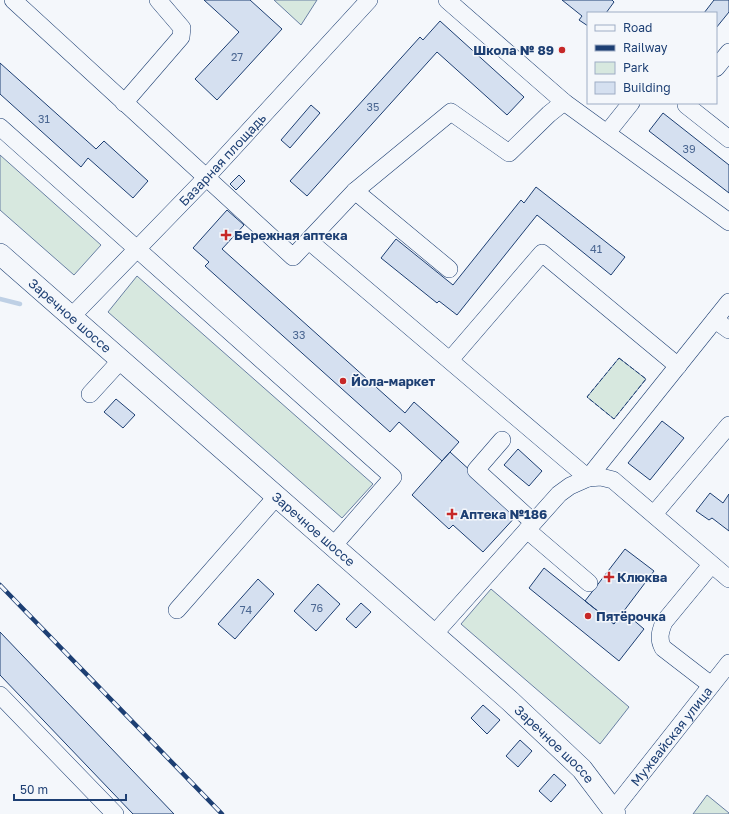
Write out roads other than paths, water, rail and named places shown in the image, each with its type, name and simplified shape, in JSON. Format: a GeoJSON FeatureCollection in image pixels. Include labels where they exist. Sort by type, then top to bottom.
{"type":"FeatureCollection","features":[{"type":"Feature","properties":{"kind":"main road","name":"Заречное шоссе"},"geometry":{"type":"LineString","coordinates":[[0,254],[276,497],[435,633],[553,740],[582,769],[614,812]]}},
{"type":"Feature","properties":{"kind":"street"},"geometry":{"type":"LineString","coordinates":[[13,0],[205,178],[293,257],[355,191],[451,112],[509,153],[549,114],[564,102]]}},
{"type":"Feature","properties":{"kind":"street"},"geometry":{"type":"LineString","coordinates":[[124,103],[181,38],[182,28],[158,0]]}},
{"type":"Feature","properties":{"kind":"street","name":"Базарная площадь"},"geometry":{"type":"LineString","coordinates":[[72,316],[205,178],[369,0]]}},
{"type":"Feature","properties":{"kind":"street"},"geometry":{"type":"LineString","coordinates":[[447,0],[564,102],[729,222]]}},
{"type":"Feature","properties":{"kind":"street"},"geometry":{"type":"LineString","coordinates":[[717,67],[729,52]]}},
{"type":"Feature","properties":{"kind":"street"},"geometry":{"type":"LineString","coordinates":[[607,133],[630,104]]}},
{"type":"Feature","properties":{"kind":"street"},"geometry":{"type":"LineString","coordinates":[[686,104],[729,139]]}},
{"type":"Feature","properties":{"kind":"street"},"geometry":{"type":"LineString","coordinates":[[0,127],[393,477],[333,546]]}},
{"type":"Feature","properties":{"kind":"street"},"geometry":{"type":"LineString","coordinates":[[355,191],[449,269]]}},
{"type":"Feature","properties":{"kind":"street"},"geometry":{"type":"LineString","coordinates":[[309,241],[588,478]]}},
{"type":"Feature","properties":{"kind":"street"},"geometry":{"type":"LineString","coordinates":[[450,360],[542,253],[678,366]]}},
{"type":"Feature","properties":{"kind":"street"},"geometry":{"type":"LineString","coordinates":[[588,478],[729,302]]}},
{"type":"Feature","properties":{"kind":"street"},"geometry":{"type":"LineString","coordinates":[[715,320],[729,330]]}},
{"type":"Feature","properties":{"kind":"street"},"geometry":{"type":"LineString","coordinates":[[90,394],[121,360]]}},
{"type":"Feature","properties":{"kind":"street"},"geometry":{"type":"LineString","coordinates":[[654,514],[729,425]]}},
{"type":"Feature","properties":{"kind":"street"},"geometry":{"type":"LineString","coordinates":[[502,440],[476,470],[530,526],[589,583]]}},
{"type":"Feature","properties":{"kind":"street"},"geometry":{"type":"LineString","coordinates":[[435,633],[564,490],[588,478],[601,477],[613,480],[729,579]]}},
{"type":"Feature","properties":{"kind":"street"},"geometry":{"type":"LineString","coordinates":[[177,610],[276,497]]}},
{"type":"Feature","properties":{"kind":"street"},"geometry":{"type":"LineString","coordinates":[[711,565],[664,622],[660,633],[660,642],[663,648],[712,685]]}},
{"type":"Feature","properties":{"kind":"street","name":"Мужвайская улица"},"geometry":{"type":"LineString","coordinates":[[614,812],[729,663]]}},
{"type":"Feature","properties":{"kind":"street"},"geometry":{"type":"LineString","coordinates":[[0,695],[115,814]]}},
{"type":"Feature","properties":{"kind":"waterway"},"geometry":{"type":"LineString","coordinates":[[0,299],[20,304]]}},
{"type":"Feature","properties":{"kind":"railway"},"geometry":{"type":"LineString","coordinates":[[0,585],[222,814]]}},
{"type":"Feature","properties":{"kind":"place","name":"Школа № 89"},"geometry":{"type":"Point","coordinates":[562,50]}},
{"type":"Feature","properties":{"kind":"place","name":"Бережная аптека"},"geometry":{"type":"Point","coordinates":[226,235]}},
{"type":"Feature","properties":{"kind":"place","name":"Йола-маркет"},"geometry":{"type":"Point","coordinates":[343,381]}},
{"type":"Feature","properties":{"kind":"place","name":"Аптека №186"},"geometry":{"type":"Point","coordinates":[452,514]}},
{"type":"Feature","properties":{"kind":"place","name":"Клюква"},"geometry":{"type":"Point","coordinates":[609,577]}},
{"type":"Feature","properties":{"kind":"place","name":"Пятёрочка"},"geometry":{"type":"Point","coordinates":[588,616]}}]}
